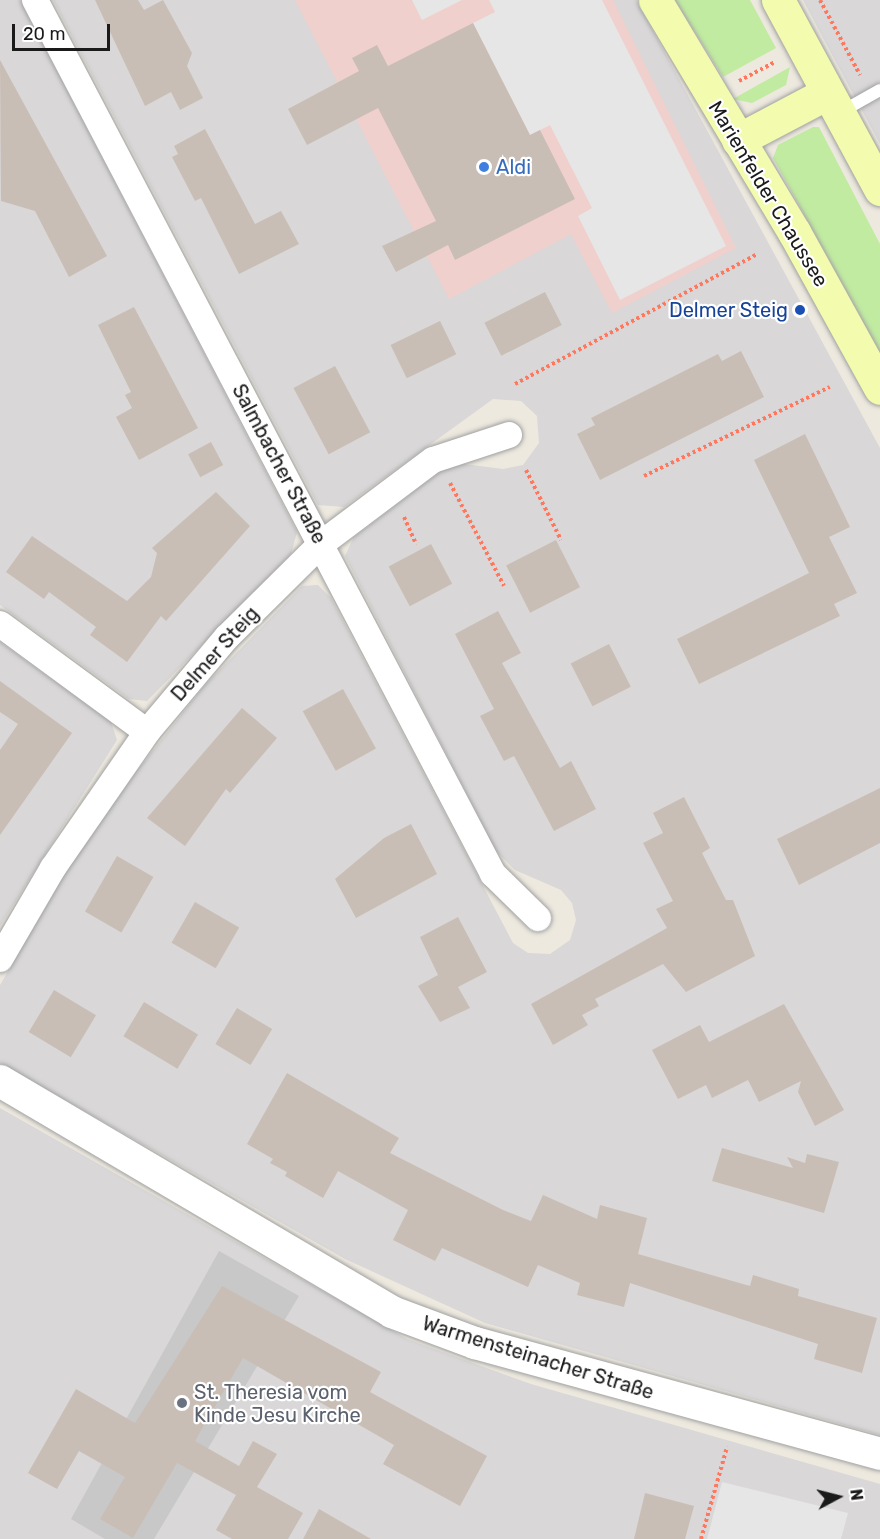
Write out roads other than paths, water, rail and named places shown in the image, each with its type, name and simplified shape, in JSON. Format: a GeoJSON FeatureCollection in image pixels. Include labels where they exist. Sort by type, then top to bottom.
{"type":"FeatureCollection","features":[{"type":"Feature","properties":{"kind":"main road","name":"Marienfelder Chaussee"},"geometry":{"type":"LineString","coordinates":[[655,0],[880,388]]}},
{"type":"Feature","properties":{"kind":"main road"},"geometry":{"type":"LineString","coordinates":[[778,0],[880,189]]}},
{"type":"Feature","properties":{"kind":"main road"},"geometry":{"type":"LineString","coordinates":[[738,140],[833,103]]}},
{"type":"Feature","properties":{"kind":"street","name":"Salmbacher Straße"},"geometry":{"type":"LineString","coordinates":[[35,0],[493,874],[538,918]]}},
{"type":"Feature","properties":{"kind":"street","name":"Delmer Steig"},"geometry":{"type":"LineString","coordinates":[[0,959],[53,868],[147,732],[228,637],[321,544],[433,460],[509,435]]}},
{"type":"Feature","properties":{"kind":"street"},"geometry":{"type":"LineString","coordinates":[[0,624],[147,732]]}},
{"type":"Feature","properties":{"kind":"street","name":"Warmensteinacher Straße"},"geometry":{"type":"LineString","coordinates":[[0,1081],[392,1312],[486,1346],[880,1455]]}},
{"type":"Feature","properties":{"kind":"lane"},"geometry":{"type":"LineString","coordinates":[[833,103],[875,93]]}},
{"type":"Feature","properties":{"kind":"place","name":"Aldi"},"geometry":{"type":"Point","coordinates":[484,167]}},
{"type":"Feature","properties":{"kind":"place","name":"Delmer Steig"},"geometry":{"type":"Point","coordinates":[800,310]}},
{"type":"Feature","properties":{"kind":"place","name":"St. Theresia vom Kinde Jesu Kirche"},"geometry":{"type":"Point","coordinates":[182,1403]}}]}
